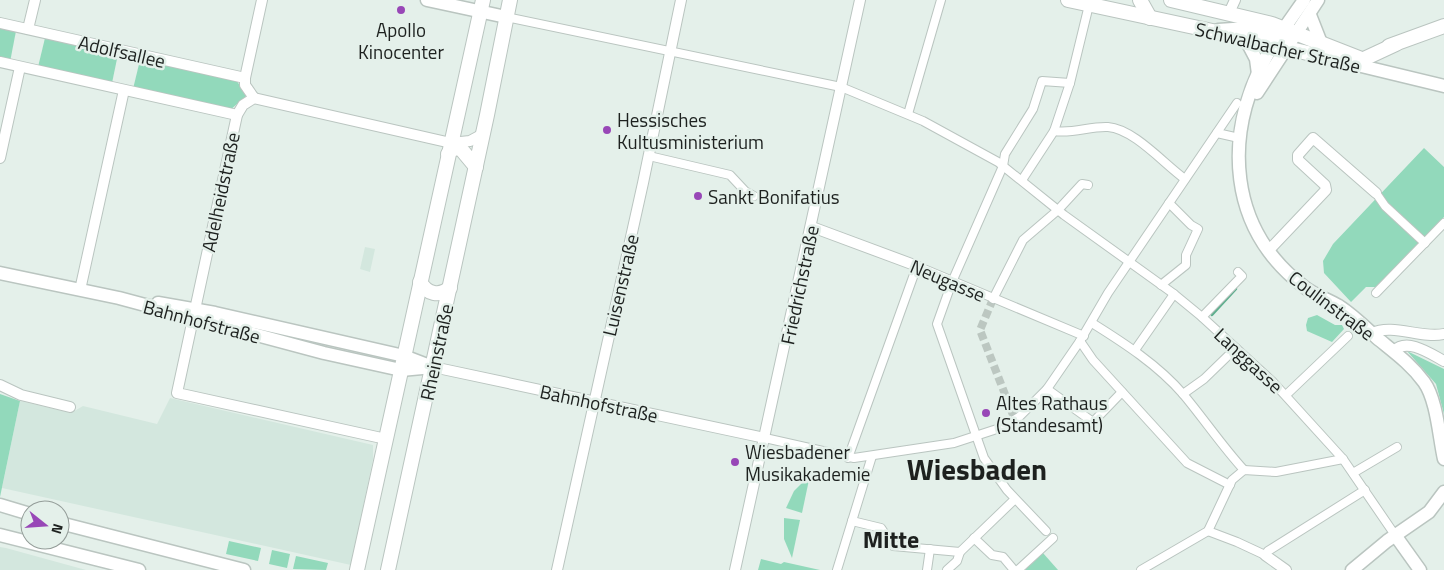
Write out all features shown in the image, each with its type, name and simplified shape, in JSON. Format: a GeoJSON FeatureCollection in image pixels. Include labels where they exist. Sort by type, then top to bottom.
{"type":"FeatureCollection","features":[{"type":"Feature","properties":{"kind":"main road","name":"Rheinstraße"},"geometry":{"type":"LineString","coordinates":[[388,570],[476,167],[510,0]]}},
{"type":"Feature","properties":{"kind":"main road","name":"Schwalbacher Straße"},"geometry":{"type":"LineString","coordinates":[[1068,0],[1245,38],[1284,38],[1321,43],[1358,60]]}},
{"type":"Feature","properties":{"kind":"main road"},"geometry":{"type":"LineString","coordinates":[[1140,0],[1150,18]]}},
{"type":"Feature","properties":{"kind":"main road","name":"Schwalbacher Straße"},"geometry":{"type":"LineString","coordinates":[[1171,0],[1232,6],[1284,38],[1358,60]]}},
{"type":"Feature","properties":{"kind":"main road","name":"Rheinstraße"},"geometry":{"type":"LineString","coordinates":[[357,570],[482,6]]}},
{"type":"Feature","properties":{"kind":"main road"},"geometry":{"type":"LineString","coordinates":[[1358,60],[1444,26]]}},
{"type":"Feature","properties":{"kind":"main road"},"geometry":{"type":"LineString","coordinates":[[450,149],[461,149],[476,167]]}},
{"type":"Feature","properties":{"kind":"main road"},"geometry":{"type":"LineString","coordinates":[[420,282],[426,290],[434,294],[442,293],[450,288]]}},
{"type":"Feature","properties":{"kind":"street"},"geometry":{"type":"LineString","coordinates":[[28,30],[34,0]]}},
{"type":"Feature","properties":{"kind":"street"},"geometry":{"type":"LineString","coordinates":[[262,0],[245,78],[246,85],[254,98],[450,149],[483,134]]}},
{"type":"Feature","properties":{"kind":"street"},"geometry":{"type":"LineString","coordinates":[[427,0],[482,6],[506,18]]}},
{"type":"Feature","properties":{"kind":"street","name":"Luisenstraße"},"geometry":{"type":"LineString","coordinates":[[558,570],[649,156],[681,0]]}},
{"type":"Feature","properties":{"kind":"street","name":"Friedrichstraße"},"geometry":{"type":"LineString","coordinates":[[735,570],[812,227],[860,0]]}},
{"type":"Feature","properties":{"kind":"street"},"geometry":{"type":"LineString","coordinates":[[908,114],[941,0]]}},
{"type":"Feature","properties":{"kind":"street"},"geometry":{"type":"LineString","coordinates":[[1284,38],[1304,0]]}},
{"type":"Feature","properties":{"kind":"street"},"geometry":{"type":"LineString","coordinates":[[1284,38],[1310,14],[1318,0]]}},
{"type":"Feature","properties":{"kind":"street"},"geometry":{"type":"LineString","coordinates":[[1022,180],[1054,131],[1070,84],[1089,5]]}},
{"type":"Feature","properties":{"kind":"street"},"geometry":{"type":"LineString","coordinates":[[1310,14],[1321,43]]}},
{"type":"Feature","properties":{"kind":"street","name":"Langgasse"},"geometry":{"type":"LineString","coordinates":[[506,18],[841,87],[908,114],[951,135],[1003,166],[1058,210],[1202,316],[1286,395],[1343,459],[1420,570]]}},
{"type":"Feature","properties":{"kind":"street","name":"Adolfsallee"},"geometry":{"type":"LineString","coordinates":[[0,23],[245,78]]}},
{"type":"Feature","properties":{"kind":"street"},"geometry":{"type":"LineString","coordinates":[[1213,31],[1248,28],[1284,38]]}},
{"type":"Feature","properties":{"kind":"street"},"geometry":{"type":"LineString","coordinates":[[1245,38],[1256,59],[1258,74]]}},
{"type":"Feature","properties":{"kind":"street","name":"Coulinstraße"},"geometry":{"type":"LineString","coordinates":[[1284,38],[1258,74],[1241,107],[1238,165],[1243,197],[1252,222],[1269,250],[1286,271],[1303,286],[1340,306],[1407,362],[1428,389],[1444,459]]}},
{"type":"Feature","properties":{"kind":"street","name":"Coulinstraße"},"geometry":{"type":"LineString","coordinates":[[1241,107],[1284,38]]}},
{"type":"Feature","properties":{"kind":"street","name":"Schwalbacher Straße"},"geometry":{"type":"LineString","coordinates":[[1358,60],[1444,86]]}},
{"type":"Feature","properties":{"kind":"street","name":"Adolfsallee"},"geometry":{"type":"LineString","coordinates":[[0,62],[236,115]]}},
{"type":"Feature","properties":{"kind":"street"},"geometry":{"type":"LineString","coordinates":[[0,158],[20,67]]}},
{"type":"Feature","properties":{"kind":"street"},"geometry":{"type":"LineString","coordinates":[[1046,531],[1015,498],[984,458],[938,330],[939,316],[1003,166],[1005,154],[1033,109],[1042,80],[1070,84]]}},
{"type":"Feature","properties":{"kind":"street"},"geometry":{"type":"LineString","coordinates":[[80,290],[124,90]]}},
{"type":"Feature","properties":{"kind":"street","name":"Adelheidstraße"},"geometry":{"type":"LineString","coordinates":[[254,98],[242,105],[236,115],[177,393],[386,439]]}},
{"type":"Feature","properties":{"kind":"street"},"geometry":{"type":"LineString","coordinates":[[765,438],[848,458],[954,443],[976,433],[1012,423],[1030,408],[1047,388],[1092,323],[1108,293],[1216,133],[1241,107]]}},
{"type":"Feature","properties":{"kind":"street"},"geometry":{"type":"LineString","coordinates":[[1054,131],[1072,133],[1108,127],[1121,130],[1137,140],[1164,164],[1185,179]]}},
{"type":"Feature","properties":{"kind":"street"},"geometry":{"type":"LineString","coordinates":[[1216,133],[1238,138]]}},
{"type":"Feature","properties":{"kind":"street"},"geometry":{"type":"LineString","coordinates":[[1269,250],[1326,190],[1325,185],[1298,160],[1298,155],[1313,138],[1376,193],[1385,206],[1425,243]]}},
{"type":"Feature","properties":{"kind":"street"},"geometry":{"type":"LineString","coordinates":[[649,156],[730,175],[745,191],[754,196]]}},
{"type":"Feature","properties":{"kind":"street"},"geometry":{"type":"LineString","coordinates":[[994,299],[1023,240],[1058,210],[1082,184],[1088,185]]}},
{"type":"Feature","properties":{"kind":"street"},"geometry":{"type":"LineString","coordinates":[[1161,285],[1186,265],[1186,255],[1198,229],[1191,225],[1168,203]]}},
{"type":"Feature","properties":{"kind":"street"},"geometry":{"type":"LineString","coordinates":[[1376,293],[1444,222]]}},
{"type":"Feature","properties":{"kind":"street","name":"Neugasse"},"geometry":{"type":"LineString","coordinates":[[812,227],[917,266],[1082,338]]}},
{"type":"Feature","properties":{"kind":"street"},"geometry":{"type":"LineString","coordinates":[[848,458],[917,266]]}},
{"type":"Feature","properties":{"kind":"street"},"geometry":{"type":"LineString","coordinates":[[1202,316],[1242,276],[1238,272]]}},
{"type":"Feature","properties":{"kind":"street","name":"Bahnhofstraße"},"geometry":{"type":"LineString","coordinates":[[0,273],[195,314],[403,363],[433,367],[765,438]]}},
{"type":"Feature","properties":{"kind":"street"},"geometry":{"type":"LineString","coordinates":[[1135,350],[1174,294]]}},
{"type":"Feature","properties":{"kind":"street"},"geometry":{"type":"LineString","coordinates":[[1092,323],[1135,350],[1183,394],[1217,439],[1244,470],[1276,472],[1343,459]]}},
{"type":"Feature","properties":{"kind":"street"},"geometry":{"type":"LineString","coordinates":[[1372,333],[1382,330],[1429,335],[1444,334]]}},
{"type":"Feature","properties":{"kind":"street"},"geometry":{"type":"LineString","coordinates":[[1286,395],[1348,336]]}},
{"type":"Feature","properties":{"kind":"street"},"geometry":{"type":"LineString","coordinates":[[1082,338],[1093,360],[1187,463],[1230,485]]}},
{"type":"Feature","properties":{"kind":"street"},"geometry":{"type":"LineString","coordinates":[[1394,351],[1399,347],[1410,346],[1444,361]]}},
{"type":"Feature","properties":{"kind":"street"},"geometry":{"type":"LineString","coordinates":[[1183,394],[1204,379],[1236,348]]}},
{"type":"Feature","properties":{"kind":"street"},"geometry":{"type":"LineString","coordinates":[[0,385],[21,395],[70,407]]}},
{"type":"Feature","properties":{"kind":"street"},"geometry":{"type":"LineString","coordinates":[[1047,388],[1093,422],[1122,392]]}},
{"type":"Feature","properties":{"kind":"street"},"geometry":{"type":"LineString","coordinates":[[1353,473],[1397,447]]}},
{"type":"Feature","properties":{"kind":"street"},"geometry":{"type":"LineString","coordinates":[[837,570],[872,456]]}},
{"type":"Feature","properties":{"kind":"street"},"geometry":{"type":"LineString","coordinates":[[1141,570],[1208,531],[1230,485],[1244,470]]}},
{"type":"Feature","properties":{"kind":"street"},"geometry":{"type":"LineString","coordinates":[[1265,555],[1268,551],[1365,490]]}},
{"type":"Feature","properties":{"kind":"street"},"geometry":{"type":"LineString","coordinates":[[1352,570],[1428,512],[1444,492]]}},
{"type":"Feature","properties":{"kind":"street"},"geometry":{"type":"LineString","coordinates":[[947,570],[958,560],[960,552],[1015,498]]}},
{"type":"Feature","properties":{"kind":"street"},"geometry":{"type":"LineString","coordinates":[[0,505],[20,511]]}},
{"type":"Feature","properties":{"kind":"street"},"geometry":{"type":"LineString","coordinates":[[852,521],[882,528],[893,546],[960,552]]}},
{"type":"Feature","properties":{"kind":"street"},"geometry":{"type":"LineString","coordinates":[[70,526],[212,566],[244,570]]}},
{"type":"Feature","properties":{"kind":"street"},"geometry":{"type":"LineString","coordinates":[[1208,531],[1265,555],[1286,570]]}},
{"type":"Feature","properties":{"kind":"street"},"geometry":{"type":"LineString","coordinates":[[0,536],[139,570]]}},
{"type":"Feature","properties":{"kind":"street"},"geometry":{"type":"LineString","coordinates":[[974,538],[992,556],[1003,558],[1014,570]]}},
{"type":"Feature","properties":{"kind":"street"},"geometry":{"type":"LineString","coordinates":[[1018,570],[1053,538]]}},
{"type":"Feature","properties":{"kind":"street"},"geometry":{"type":"LineString","coordinates":[[927,570],[930,549]]}},
{"type":"Feature","properties":{"kind":"shaded area"},"geometry":{"type":"Polygon","coordinates":[[[365,247],[375,249],[370,272],[360,269],[365,247]]]}},
{"type":"Feature","properties":{"kind":"shaded area"},"geometry":{"type":"Polygon","coordinates":[[[170,398],[373,445],[373,459],[351,565],[70,503],[70,500],[56,500],[2,488],[20,401],[71,413],[83,406],[157,424],[170,398]]]}},
{"type":"Feature","properties":{"kind":"shaded area"},"geometry":{"type":"Polygon","coordinates":[[[0,547],[6,548],[86,570],[0,570],[0,547]]]}},
{"type":"Feature","properties":{"kind":"green space"},"geometry":{"type":"Polygon","coordinates":[[[0,27],[16,31],[10,62],[0,60],[0,27]]]}},
{"type":"Feature","properties":{"kind":"green space"},"geometry":{"type":"Polygon","coordinates":[[[45,38],[118,54],[112,83],[38,67],[45,38]]]}},
{"type":"Feature","properties":{"kind":"green space"},"geometry":{"type":"Polygon","coordinates":[[[140,60],[237,81],[246,96],[229,111],[133,89],[140,60]]]}},
{"type":"Feature","properties":{"kind":"green space"},"geometry":{"type":"Polygon","coordinates":[[[1424,148],[1444,167],[1444,217],[1377,287],[1366,287],[1351,302],[1324,273],[1323,261],[1333,244],[1424,148]]]}},
{"type":"Feature","properties":{"kind":"green space"},"geometry":{"type":"Polygon","coordinates":[[[1317,315],[1335,325],[1342,325],[1344,329],[1332,342],[1307,331],[1308,318],[1317,315]]]}},
{"type":"Feature","properties":{"kind":"green space"},"geometry":{"type":"Polygon","coordinates":[[[1407,351],[1444,369],[1444,414],[1436,384],[1407,351]]]}},
{"type":"Feature","properties":{"kind":"green space"},"geometry":{"type":"Polygon","coordinates":[[[0,394],[20,401],[0,497],[0,394]]]}},
{"type":"Feature","properties":{"kind":"green space"},"geometry":{"type":"Polygon","coordinates":[[[810,475],[802,513],[786,508],[794,491],[810,475]]]}},
{"type":"Feature","properties":{"kind":"green space"},"geometry":{"type":"Polygon","coordinates":[[[784,518],[800,520],[792,558],[784,539],[784,518]]]}},
{"type":"Feature","properties":{"kind":"green space"},"geometry":{"type":"Polygon","coordinates":[[[229,541],[261,548],[258,561],[226,554],[229,541]]]}},
{"type":"Feature","properties":{"kind":"green space"},"geometry":{"type":"Polygon","coordinates":[[[272,550],[290,554],[287,568],[269,564],[272,550]]]}},
{"type":"Feature","properties":{"kind":"green space"},"geometry":{"type":"Polygon","coordinates":[[[1043,553],[1058,570],[1025,570],[1043,553]]]}},
{"type":"Feature","properties":{"kind":"green space"},"geometry":{"type":"Polygon","coordinates":[[[296,556],[328,563],[326,570],[293,569],[296,556]]]}},
{"type":"Feature","properties":{"kind":"green space"},"geometry":{"type":"Polygon","coordinates":[[[761,559],[781,564],[784,562],[820,570],[758,570],[761,559]]]}},
{"type":"Feature","properties":{"kind":"waterway"},"geometry":{"type":"LineString","coordinates":[[1212,315],[1236,289]]}},
{"type":"Feature","properties":{"kind":"tunnel"},"geometry":{"type":"LineString","coordinates":[[993,299],[980,330],[1015,420]]}},
{"type":"Feature","properties":{"kind":"place","name":"Apollo Kinocenter"},"geometry":{"type":"Point","coordinates":[401,10]}},
{"type":"Feature","properties":{"kind":"place","name":"Hessisches Kultusministerium"},"geometry":{"type":"Point","coordinates":[607,130]}},
{"type":"Feature","properties":{"kind":"place","name":"Sankt Bonifatius"},"geometry":{"type":"Point","coordinates":[698,196]}},
{"type":"Feature","properties":{"kind":"place","name":"Altes Rathaus (Standesamt)"},"geometry":{"type":"Point","coordinates":[986,413]}},
{"type":"Feature","properties":{"kind":"place","name":"Wiesbadener Musikakademie"},"geometry":{"type":"Point","coordinates":[735,462]}},
{"type":"Feature","properties":{"kind":"district","name":"Wiesbaden"},"geometry":{"type":"Point","coordinates":[977,469]}},
{"type":"Feature","properties":{"kind":"district","name":"Mitte"},"geometry":{"type":"Point","coordinates":[891,539]}}]}
